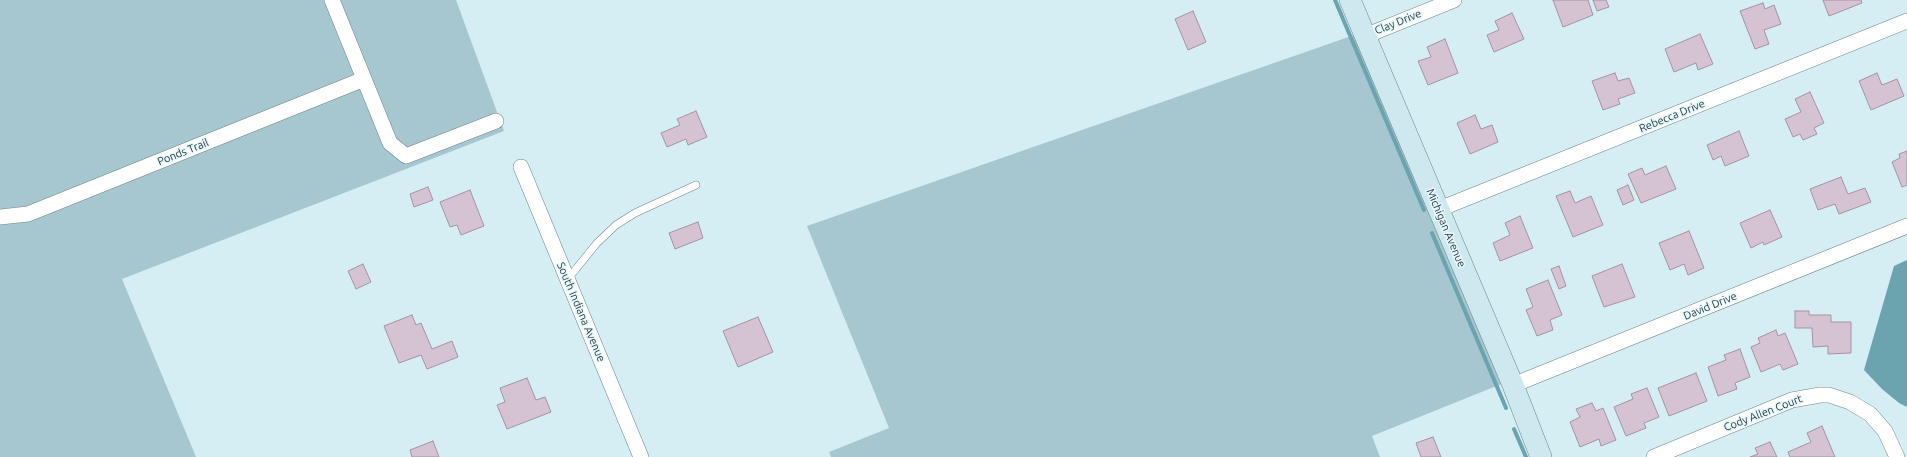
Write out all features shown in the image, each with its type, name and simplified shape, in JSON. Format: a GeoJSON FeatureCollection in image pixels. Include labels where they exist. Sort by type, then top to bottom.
{"type":"FeatureCollection","features":[{"type":"Feature","properties":{"kind":"street"},"geometry":{"type":"LineString","coordinates":[[332,0],[390,142],[406,156],[496,121]]}},
{"type":"Feature","properties":{"kind":"street","name":"Michigan Avenue"},"geometry":{"type":"LineString","coordinates":[[1350,0],[1437,210],[1513,386],[1541,457]]}},
{"type":"Feature","properties":{"kind":"street","name":"Clay Drive"},"geometry":{"type":"LineString","coordinates":[[1365,36],[1454,0]]}},
{"type":"Feature","properties":{"kind":"street","name":"Rebecca Drive"},"geometry":{"type":"LineString","coordinates":[[1437,210],[1907,21]]}},
{"type":"Feature","properties":{"kind":"street","name":"Ponds Trail"},"geometry":{"type":"LineString","coordinates":[[0,217],[28,214],[364,80]]}},
{"type":"Feature","properties":{"kind":"street","name":"South Indiana Avenue"},"geometry":{"type":"LineString","coordinates":[[521,167],[641,457]]}},
{"type":"Feature","properties":{"kind":"street","name":"David Drive"},"geometry":{"type":"LineString","coordinates":[[1513,386],[1907,226]]}},
{"type":"Feature","properties":{"kind":"street","name":"Cody Allen Court"},"geometry":{"type":"LineString","coordinates":[[1654,457],[1792,400],[1820,395],[1834,397],[1850,402],[1870,414],[1885,431],[1897,457]]}},
{"type":"Feature","properties":{"kind":"lane"},"geometry":{"type":"LineString","coordinates":[[567,280],[597,242],[616,224],[635,213],[696,185]]}},
{"type":"Feature","properties":{"kind":"shaded area"},"geometry":{"type":"Polygon","coordinates":[[[0,0],[456,0],[504,131],[122,279],[196,457],[0,457],[0,0]]]}},
{"type":"Feature","properties":{"kind":"shaded area"},"geometry":{"type":"Polygon","coordinates":[[[1357,34],[1504,383],[1372,436],[1380,457],[831,457],[829,452],[889,428],[807,226],[1357,34]]]}},
{"type":"Feature","properties":{"kind":"shaded area"},"geometry":{"type":"Polygon","coordinates":[[[1907,260],[1907,407],[1899,403],[1882,389],[1864,370],[1894,266],[1907,260]]]}},
{"type":"Feature","properties":{"kind":"building"},"geometry":{"type":"Polygon","coordinates":[[[1553,0],[1588,0],[1593,15],[1563,27],[1553,0]]]}},
{"type":"Feature","properties":{"kind":"building"},"geometry":{"type":"Polygon","coordinates":[[[1593,0],[1606,0],[1609,7],[1597,11],[1593,0]]]}},
{"type":"Feature","properties":{"kind":"building"},"geometry":{"type":"Polygon","coordinates":[[[1823,0],[1861,0],[1862,3],[1829,16],[1823,0]]]}},
{"type":"Feature","properties":{"kind":"building"},"geometry":{"type":"Polygon","coordinates":[[[1763,3],[1765,9],[1774,5],[1781,24],[1764,30],[1769,44],[1755,49],[1740,11],[1763,3]]]}},
{"type":"Feature","properties":{"kind":"building"},"geometry":{"type":"Polygon","coordinates":[[[1193,11],[1206,42],[1188,50],[1175,19],[1193,11]]]}},
{"type":"Feature","properties":{"kind":"building"},"geometry":{"type":"Polygon","coordinates":[[[1512,13],[1524,39],[1494,52],[1487,35],[1499,30],[1495,21],[1512,13]]]}},
{"type":"Feature","properties":{"kind":"building"},"geometry":{"type":"Polygon","coordinates":[[[1700,34],[1713,64],[1698,70],[1696,63],[1674,72],[1665,49],[1700,34]]]}},
{"type":"Feature","properties":{"kind":"building"},"geometry":{"type":"Polygon","coordinates":[[[1445,39],[1458,73],[1428,85],[1418,61],[1431,57],[1427,47],[1445,39]]]}},
{"type":"Feature","properties":{"kind":"building"},"geometry":{"type":"Polygon","coordinates":[[[1615,73],[1618,81],[1629,78],[1635,93],[1618,99],[1620,104],[1603,110],[1592,81],[1615,73]]]}},
{"type":"Feature","properties":{"kind":"building"},"geometry":{"type":"Polygon","coordinates":[[[1877,73],[1882,85],[1897,79],[1904,96],[1871,110],[1859,81],[1877,73]]]}},
{"type":"Feature","properties":{"kind":"building"},"geometry":{"type":"Polygon","coordinates":[[[1810,92],[1824,123],[1814,128],[1817,134],[1803,140],[1800,134],[1793,137],[1785,119],[1801,112],[1795,99],[1810,92]]]}},
{"type":"Feature","properties":{"kind":"building"},"geometry":{"type":"Polygon","coordinates":[[[696,111],[707,137],[688,145],[686,139],[667,147],[661,133],[680,125],[677,119],[696,111]]]}},
{"type":"Feature","properties":{"kind":"building"},"geometry":{"type":"Polygon","coordinates":[[[1475,115],[1481,129],[1492,125],[1498,142],[1470,154],[1457,123],[1475,115]]]}},
{"type":"Feature","properties":{"kind":"building"},"geometry":{"type":"Polygon","coordinates":[[[1739,131],[1749,156],[1725,166],[1721,156],[1713,160],[1707,145],[1739,131]]]}},
{"type":"Feature","properties":{"kind":"building"},"geometry":{"type":"Polygon","coordinates":[[[1907,151],[1907,185],[1902,187],[1892,162],[1900,158],[1899,154],[1907,151]]]}},
{"type":"Feature","properties":{"kind":"building"},"geometry":{"type":"Polygon","coordinates":[[[1666,166],[1676,189],[1641,203],[1628,174],[1642,168],[1645,175],[1666,166]]]}},
{"type":"Feature","properties":{"kind":"building"},"geometry":{"type":"Polygon","coordinates":[[[1841,177],[1848,194],[1865,188],[1871,202],[1839,214],[1835,204],[1818,210],[1810,189],[1841,177]]]}},
{"type":"Feature","properties":{"kind":"building"},"geometry":{"type":"Polygon","coordinates":[[[1628,185],[1634,200],[1623,205],[1617,190],[1628,185]]]}},
{"type":"Feature","properties":{"kind":"building"},"geometry":{"type":"Polygon","coordinates":[[[428,187],[433,200],[414,207],[410,194],[428,187]]]}},
{"type":"Feature","properties":{"kind":"building"},"geometry":{"type":"Polygon","coordinates":[[[470,190],[484,226],[461,235],[457,225],[450,227],[440,202],[470,190]]]}},
{"type":"Feature","properties":{"kind":"building"},"geometry":{"type":"Polygon","coordinates":[[[1570,191],[1575,203],[1591,196],[1603,225],[1573,237],[1556,196],[1570,191]]]}},
{"type":"Feature","properties":{"kind":"building"},"geometry":{"type":"Polygon","coordinates":[[[1770,210],[1782,237],[1764,245],[1763,242],[1751,248],[1740,223],[1770,210]]]}},
{"type":"Feature","properties":{"kind":"building"},"geometry":{"type":"Polygon","coordinates":[[[1520,216],[1533,248],[1500,261],[1493,243],[1510,235],[1505,223],[1520,216]]]}},
{"type":"Feature","properties":{"kind":"building"},"geometry":{"type":"Polygon","coordinates":[[[698,222],[703,238],[675,249],[669,233],[698,222]]]}},
{"type":"Feature","properties":{"kind":"building"},"geometry":{"type":"Polygon","coordinates":[[[1689,231],[1704,268],[1688,275],[1684,264],[1670,270],[1659,243],[1689,231]]]}},
{"type":"Feature","properties":{"kind":"building"},"geometry":{"type":"Polygon","coordinates":[[[363,264],[371,282],[356,289],[348,271],[363,264]]]}},
{"type":"Feature","properties":{"kind":"building"},"geometry":{"type":"Polygon","coordinates":[[[1622,264],[1635,297],[1604,307],[1592,276],[1622,264]]]}},
{"type":"Feature","properties":{"kind":"building"},"geometry":{"type":"Polygon","coordinates":[[[1559,266],[1566,286],[1559,289],[1551,269],[1559,266]]]}},
{"type":"Feature","properties":{"kind":"building"},"geometry":{"type":"Polygon","coordinates":[[[1548,280],[1562,315],[1550,320],[1553,330],[1537,336],[1526,310],[1533,307],[1526,289],[1548,280]]]}},
{"type":"Feature","properties":{"kind":"building"},"geometry":{"type":"Polygon","coordinates":[[[1795,311],[1809,311],[1809,315],[1831,315],[1831,322],[1851,322],[1851,353],[1828,354],[1828,346],[1813,347],[1812,328],[1795,328],[1795,311]]]}},
{"type":"Feature","properties":{"kind":"building"},"geometry":{"type":"Polygon","coordinates":[[[412,315],[416,325],[421,323],[432,349],[452,341],[458,357],[427,369],[421,355],[399,363],[384,326],[412,315]]]}},
{"type":"Feature","properties":{"kind":"building"},"geometry":{"type":"Polygon","coordinates":[[[758,317],[773,352],[738,367],[723,331],[758,317]]]}},
{"type":"Feature","properties":{"kind":"building"},"geometry":{"type":"Polygon","coordinates":[[[1776,330],[1778,336],[1785,333],[1798,364],[1783,370],[1780,364],[1761,372],[1751,347],[1760,343],[1758,338],[1776,330]]]}},
{"type":"Feature","properties":{"kind":"building"},"geometry":{"type":"Polygon","coordinates":[[[1740,349],[1750,377],[1735,383],[1737,389],[1718,396],[1708,367],[1726,360],[1724,355],[1740,349]]]}},
{"type":"Feature","properties":{"kind":"building"},"geometry":{"type":"Polygon","coordinates":[[[1696,373],[1707,401],[1669,416],[1658,388],[1696,373]]]}},
{"type":"Feature","properties":{"kind":"building"},"geometry":{"type":"Polygon","coordinates":[[[527,378],[536,400],[545,397],[551,412],[507,429],[497,405],[505,402],[500,388],[527,378]]]}},
{"type":"Feature","properties":{"kind":"building"},"geometry":{"type":"Polygon","coordinates":[[[1647,388],[1659,417],[1644,423],[1646,428],[1626,436],[1614,407],[1633,399],[1631,394],[1647,388]]]}},
{"type":"Feature","properties":{"kind":"building"},"geometry":{"type":"Polygon","coordinates":[[[1592,403],[1596,411],[1603,408],[1616,440],[1601,446],[1599,439],[1580,447],[1570,422],[1580,417],[1576,409],[1592,403]]]}},
{"type":"Feature","properties":{"kind":"building"},"geometry":{"type":"Polygon","coordinates":[[[1822,426],[1835,457],[1790,457],[1788,452],[1811,442],[1807,433],[1822,426]]]}},
{"type":"Feature","properties":{"kind":"building"},"geometry":{"type":"Polygon","coordinates":[[[1433,437],[1441,457],[1421,457],[1416,443],[1433,437]]]}},
{"type":"Feature","properties":{"kind":"building"},"geometry":{"type":"Polygon","coordinates":[[[433,441],[439,457],[412,457],[410,450],[433,441]]]}},
{"type":"Feature","properties":{"kind":"building"},"geometry":{"type":"Polygon","coordinates":[[[1770,442],[1777,457],[1750,457],[1758,454],[1755,448],[1770,442]]]}},
{"type":"Feature","properties":{"kind":"waterway"},"geometry":{"type":"LineString","coordinates":[[1335,0],[1424,210]]}},
{"type":"Feature","properties":{"kind":"waterway"},"geometry":{"type":"LineString","coordinates":[[1432,233],[1506,408]]}},
{"type":"Feature","properties":{"kind":"waterway"},"geometry":{"type":"LineString","coordinates":[[1514,429],[1526,457]]}}]}
